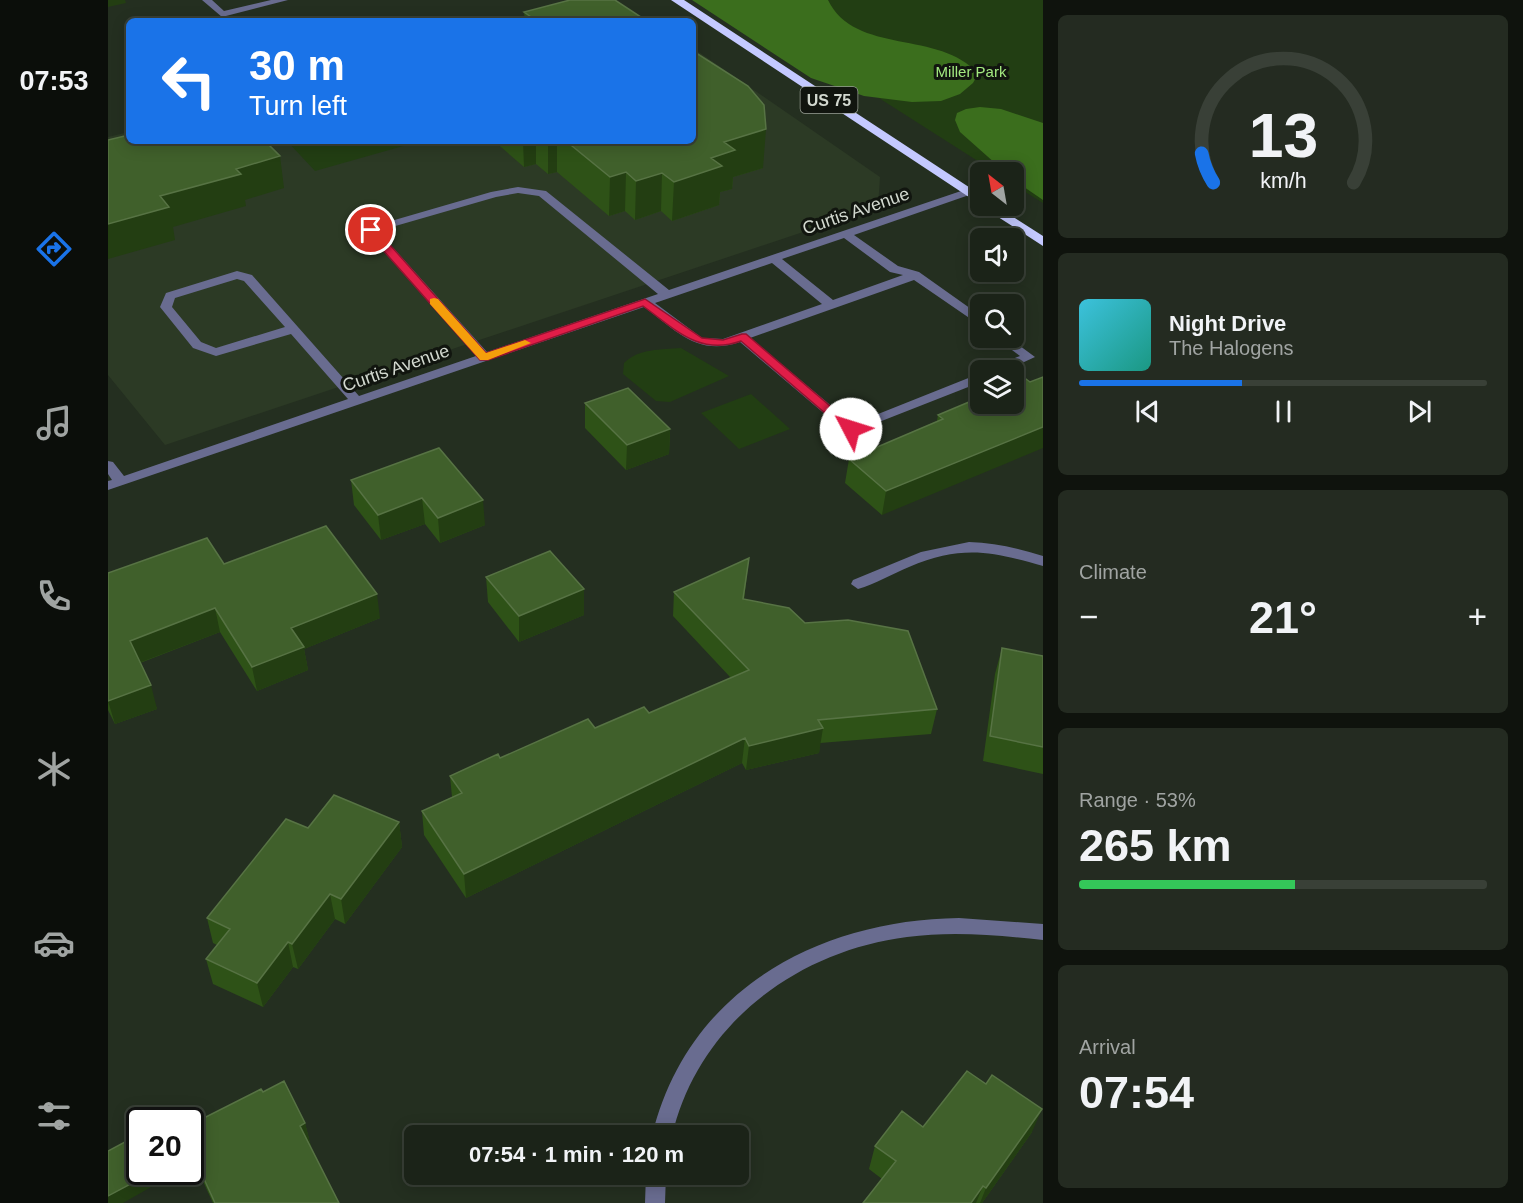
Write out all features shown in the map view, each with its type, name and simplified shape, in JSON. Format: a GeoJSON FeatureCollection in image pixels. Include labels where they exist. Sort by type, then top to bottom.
{"type":"FeatureCollection","features":[{"type":"Feature","properties":{"kind":"highway","name":"US 75"},"geometry":{"type":"LineString","coordinates":[[677,0],[968,192]]}},
{"type":"Feature","properties":{"kind":"highway"},"geometry":{"type":"LineString","coordinates":[[1003,216],[1043,242]]}},
{"type":"Feature","properties":{"kind":"street"},"geometry":{"type":"LineString","coordinates":[[207,0],[222,14],[283,0]]}},
{"type":"Feature","properties":{"kind":"street"},"geometry":{"type":"LineString","coordinates":[[484,357],[371,230],[495,194],[518,190],[542,193],[667,295]]}},
{"type":"Feature","properties":{"kind":"street","name":"Curtis Avenue"},"geometry":{"type":"LineString","coordinates":[[114,484],[968,192]]}},
{"type":"Feature","properties":{"kind":"street"},"geometry":{"type":"LineString","coordinates":[[845,234],[894,269],[915,275],[970,314]]}},
{"type":"Feature","properties":{"kind":"street"},"geometry":{"type":"LineString","coordinates":[[773,258],[831,304]]}},
{"type":"Feature","properties":{"kind":"street"},"geometry":{"type":"LineString","coordinates":[[293,329],[216,351],[197,345],[166,307],[170,296],[237,275],[248,278],[357,401]]}},
{"type":"Feature","properties":{"kind":"street"},"geometry":{"type":"LineString","coordinates":[[645,302],[699,341],[724,344],[915,275]]}},
{"type":"Feature","properties":{"kind":"street"},"geometry":{"type":"LineString","coordinates":[[742,337],[851,429],[970,381]]}},
{"type":"Feature","properties":{"kind":"street"},"geometry":{"type":"LineString","coordinates":[[1016,348],[1029,357],[1022,360]]}},
{"type":"Feature","properties":{"kind":"street"},"geometry":{"type":"LineString","coordinates":[[108,465],[114,484]]}},
{"type":"Feature","properties":{"kind":"street"},"geometry":{"type":"LineString","coordinates":[[858,584],[921,556],[953,548],[990,547],[1020,553],[1043,561]]}},
{"type":"Feature","properties":{"kind":"street"},"geometry":{"type":"LineString","coordinates":[[664,1125],[694,1053],[718,1021],[739,1000],[791,965],[854,940],[905,930],[947,926],[990,926],[1043,932]]}},
{"type":"Feature","properties":{"kind":"street"},"geometry":{"type":"LineString","coordinates":[[655,1203],[656,1185]]}},
{"type":"Feature","properties":{"kind":"shaded area"},"geometry":{"type":"Polygon","coordinates":[[[696,50],[880,177],[878,207],[165,445],[108,375],[108,137],[126,133],[126,144],[696,144],[696,50]]]}},
{"type":"Feature","properties":{"kind":"green space"},"geometry":{"type":"Polygon","coordinates":[[[692,0],[828,0],[841,17],[857,29],[942,51],[962,60],[978,74],[973,83],[960,94],[941,101],[912,102],[864,96],[811,78],[692,0]]]}},
{"type":"Feature","properties":{"kind":"green space","name":"Miller Park"},"geometry":{"type":"Polygon","coordinates":[[[725,0],[1043,0],[1043,203],[1024,191],[1024,162],[979,162],[725,0]]]}},
{"type":"Feature","properties":{"kind":"green space"},"geometry":{"type":"Polygon","coordinates":[[[980,107],[1001,109],[1043,123],[1043,200],[1024,187],[1024,162],[994,162],[960,132],[955,120],[957,113],[980,107]]]}},
{"type":"Feature","properties":{"kind":"green space"},"geometry":{"type":"Polygon","coordinates":[[[290,144],[410,144],[315,171],[290,144]]]}},
{"type":"Feature","properties":{"kind":"green space"},"geometry":{"type":"Polygon","coordinates":[[[681,348],[729,376],[670,402],[656,401],[623,374],[624,363],[636,355],[643,352],[681,348]]]}},
{"type":"Feature","properties":{"kind":"green space"},"geometry":{"type":"Polygon","coordinates":[[[751,394],[790,429],[739,449],[701,413],[751,394]]]}},
{"type":"Feature","properties":{"kind":"building"},"geometry":{"type":"Polygon","coordinates":[[[570,0],[615,0],[642,18],[533,18],[524,12],[570,0]]]}},
{"type":"Feature","properties":{"kind":"building"},"geometry":{"type":"Polygon","coordinates":[[[696,53],[748,86],[764,105],[766,129],[724,142],[735,150],[711,158],[722,166],[674,182],[662,173],[636,181],[626,172],[610,177],[570,144],[696,144],[696,53]]]}},
{"type":"Feature","properties":{"kind":"building"},"geometry":{"type":"Polygon","coordinates":[[[126,136],[126,144],[268,144],[280,156],[236,169],[241,174],[160,196],[169,207],[108,224],[108,140],[126,136]]]}},
{"type":"Feature","properties":{"kind":"building"},"geometry":{"type":"Polygon","coordinates":[[[1043,377],[1043,427],[886,491],[849,459],[943,419],[938,415],[970,402],[970,414],[1024,414],[1024,380],[1030,382],[1043,377]]]}},
{"type":"Feature","properties":{"kind":"building"},"geometry":{"type":"Polygon","coordinates":[[[628,388],[670,429],[627,445],[585,403],[628,388]]]}},
{"type":"Feature","properties":{"kind":"building"},"geometry":{"type":"Polygon","coordinates":[[[439,448],[483,500],[438,518],[422,498],[378,515],[351,480],[439,448]]]}},
{"type":"Feature","properties":{"kind":"building"},"geometry":{"type":"Polygon","coordinates":[[[326,526],[377,594],[291,628],[304,647],[252,667],[215,608],[130,641],[151,685],[108,701],[108,573],[207,538],[224,564],[326,526]]]}},
{"type":"Feature","properties":{"kind":"building"},"geometry":{"type":"Polygon","coordinates":[[[550,551],[584,589],[519,616],[486,577],[550,551]]]}},
{"type":"Feature","properties":{"kind":"building"},"geometry":{"type":"Polygon","coordinates":[[[749,558],[743,599],[789,608],[805,623],[848,620],[908,631],[937,709],[818,720],[823,728],[749,746],[745,738],[464,874],[422,811],[462,793],[450,776],[498,754],[500,758],[588,719],[595,728],[644,707],[649,713],[749,670],[674,592],[749,558]]]}},
{"type":"Feature","properties":{"kind":"building"},"geometry":{"type":"Polygon","coordinates":[[[1002,648],[1043,656],[1043,747],[990,736],[1002,648]]]}},
{"type":"Feature","properties":{"kind":"building"},"geometry":{"type":"Polygon","coordinates":[[[334,795],[399,822],[341,899],[330,894],[292,944],[288,942],[257,983],[206,959],[230,929],[207,918],[286,819],[308,828],[334,795]]]}},
{"type":"Feature","properties":{"kind":"building"},"geometry":{"type":"Polygon","coordinates":[[[967,1071],[986,1084],[992,1075],[1042,1109],[986,1188],[983,1186],[971,1203],[863,1203],[896,1161],[875,1146],[902,1111],[923,1127],[967,1071]]]}},
{"type":"Feature","properties":{"kind":"building"},"geometry":{"type":"Polygon","coordinates":[[[284,1081],[305,1123],[300,1126],[339,1203],[215,1203],[204,1179],[204,1118],[261,1089],[263,1092],[284,1081]]]}},
{"type":"Feature","properties":{"kind":"building"},"geometry":{"type":"Polygon","coordinates":[[[126,1141],[126,1185],[129,1185],[108,1196],[108,1151],[126,1141]]]}},
{"type":"Feature","properties":{"kind":"slow traffic"},"geometry":{"type":"LineString","coordinates":[[434,302],[484,357],[525,343]]}},
{"type":"Feature","properties":{"kind":"route"},"geometry":{"type":"LineString","coordinates":[[371,230],[484,357],[645,302],[699,341],[724,344],[742,337],[851,429]]}}]}
